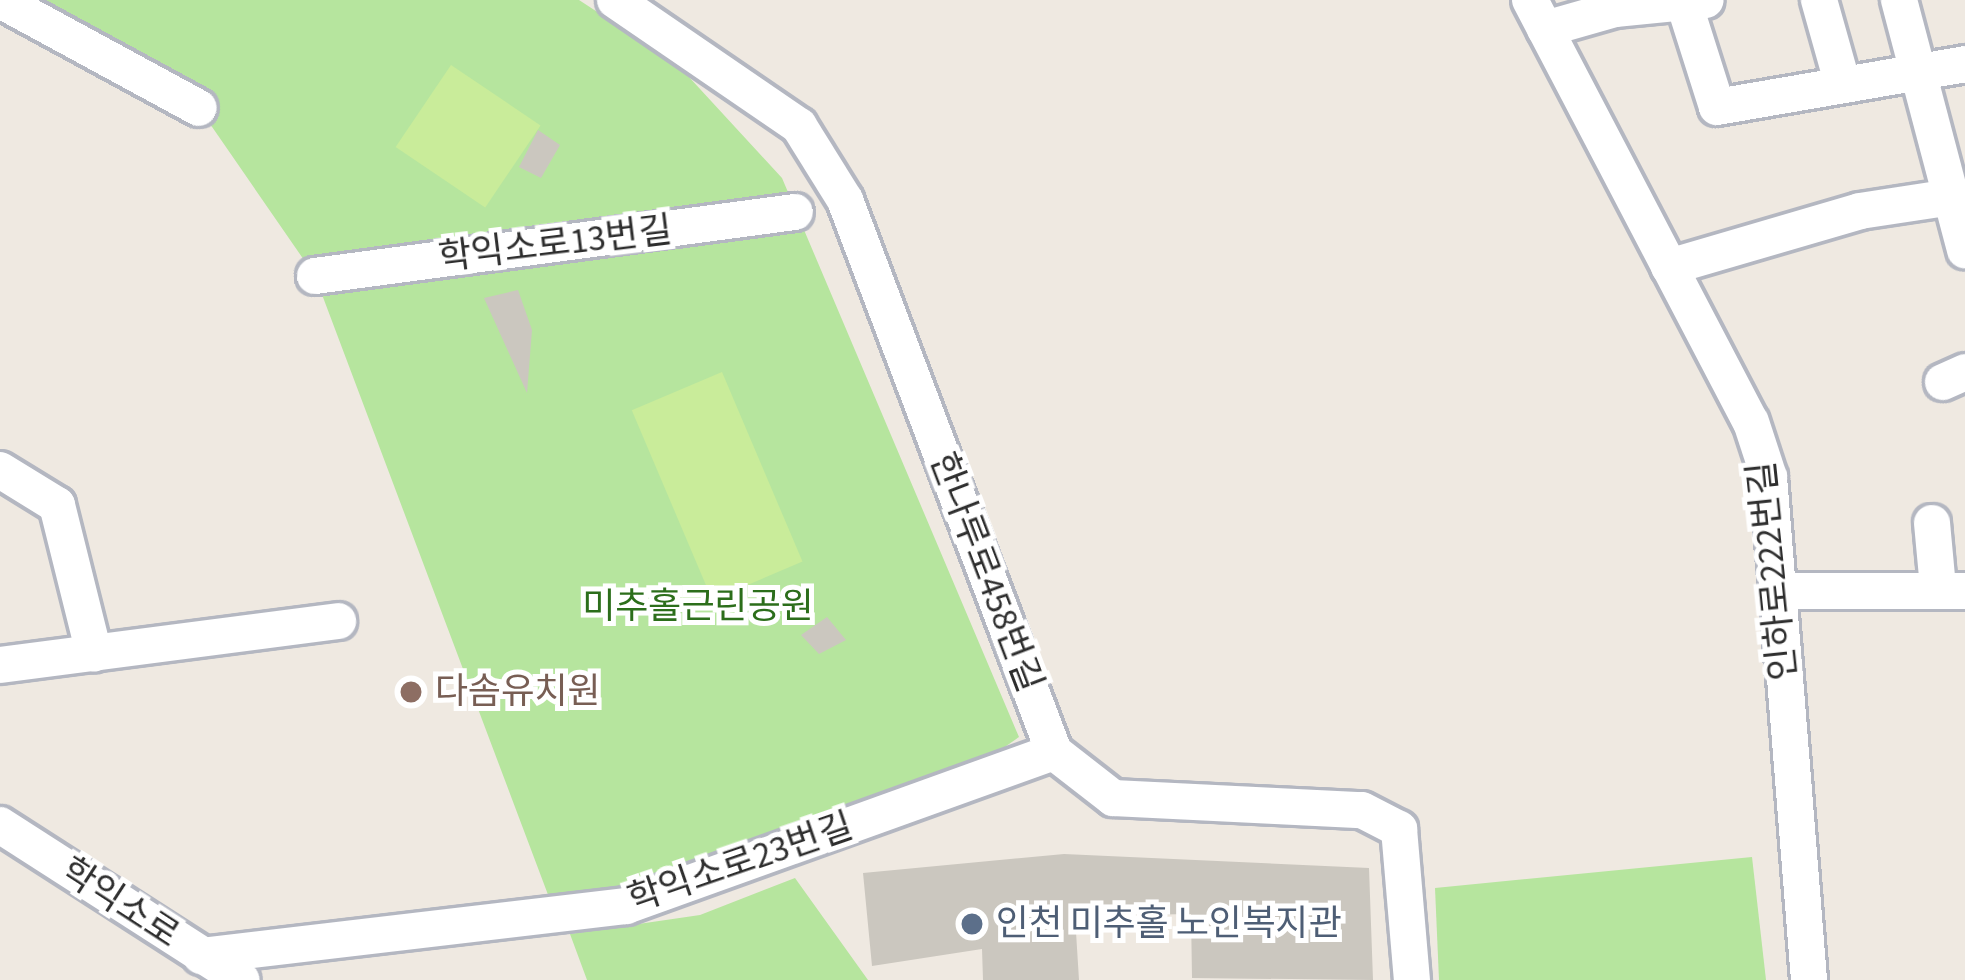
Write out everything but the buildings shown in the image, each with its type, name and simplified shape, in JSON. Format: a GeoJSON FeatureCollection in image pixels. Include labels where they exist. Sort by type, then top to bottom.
{"type":"FeatureCollection","features":[{"type":"Feature","properties":{"kind":"street"},"geometry":{"type":"LineString","coordinates":[[0,0],[199,108]]}},
{"type":"Feature","properties":{"kind":"street","name":"한나루로458번길"},"geometry":{"type":"LineString","coordinates":[[614,0],[799,126],[844,200],[1054,752]]}},
{"type":"Feature","properties":{"kind":"street"},"geometry":{"type":"LineString","coordinates":[[1819,0],[1841,82]]}},
{"type":"Feature","properties":{"kind":"street"},"geometry":{"type":"LineString","coordinates":[[1900,0],[1965,250]]}},
{"type":"Feature","properties":{"kind":"street"},"geometry":{"type":"LineString","coordinates":[[1538,14],[1696,1],[1717,107],[1965,64]]}},
{"type":"Feature","properties":{"kind":"street","name":"인하로222번길"},"geometry":{"type":"LineString","coordinates":[[1538,14],[1763,459],[1779,591],[1809,980]]}},
{"type":"Feature","properties":{"kind":"street"},"geometry":{"type":"LineString","coordinates":[[1669,267],[1886,207],[1951,197]]}},
{"type":"Feature","properties":{"kind":"street","name":"학익소로13번길"},"geometry":{"type":"LineString","coordinates":[[315,276],[795,212]]}},
{"type":"Feature","properties":{"kind":"street"},"geometry":{"type":"LineString","coordinates":[[0,470],[57,505],[94,652]]}},
{"type":"Feature","properties":{"kind":"street"},"geometry":{"type":"LineString","coordinates":[[1779,591],[1951,590],[1933,524]]}},
{"type":"Feature","properties":{"kind":"street"},"geometry":{"type":"LineString","coordinates":[[0,665],[338,621]]}},
{"type":"Feature","properties":{"kind":"street"},"geometry":{"type":"LineString","coordinates":[[1054,752],[1113,798],[1362,811],[1399,830],[1412,980]]}},
{"type":"Feature","properties":{"kind":"street","name":"학익소로23번길"},"geometry":{"type":"LineString","coordinates":[[201,956],[626,905],[1054,752]]}},
{"type":"Feature","properties":{"kind":"street","name":"학익소로"},"geometry":{"type":"LineString","coordinates":[[0,825],[241,980]]}},
{"type":"Feature","properties":{"kind":"green space","name":"미추홀근린공원"},"geometry":{"type":"Polygon","coordinates":[[[0,0],[579,0],[677,64],[782,178],[1019,737],[952,784],[634,889],[550,900],[315,276],[199,108],[0,0]]]}},
{"type":"Feature","properties":{"kind":"green space"},"geometry":{"type":"Polygon","coordinates":[[[451,65],[541,125],[485,207],[396,147],[451,65]]]}},
{"type":"Feature","properties":{"kind":"green space"},"geometry":{"type":"Polygon","coordinates":[[[722,372],[802,562],[712,600],[632,410],[722,372]]]}},
{"type":"Feature","properties":{"kind":"green space"},"geometry":{"type":"Polygon","coordinates":[[[1752,857],[1766,980],[1439,980],[1435,888],[1752,857]]]}},
{"type":"Feature","properties":{"kind":"green space"},"geometry":{"type":"Polygon","coordinates":[[[795,878],[868,980],[587,980],[570,934],[700,915],[795,878]]]}},
{"type":"Feature","properties":{"kind":"place","name":"다솜유치원"},"geometry":{"type":"Point","coordinates":[411,692]}},
{"type":"Feature","properties":{"kind":"place","name":"인천 미추홀 노인복지관"},"geometry":{"type":"Point","coordinates":[972,924]}}]}
